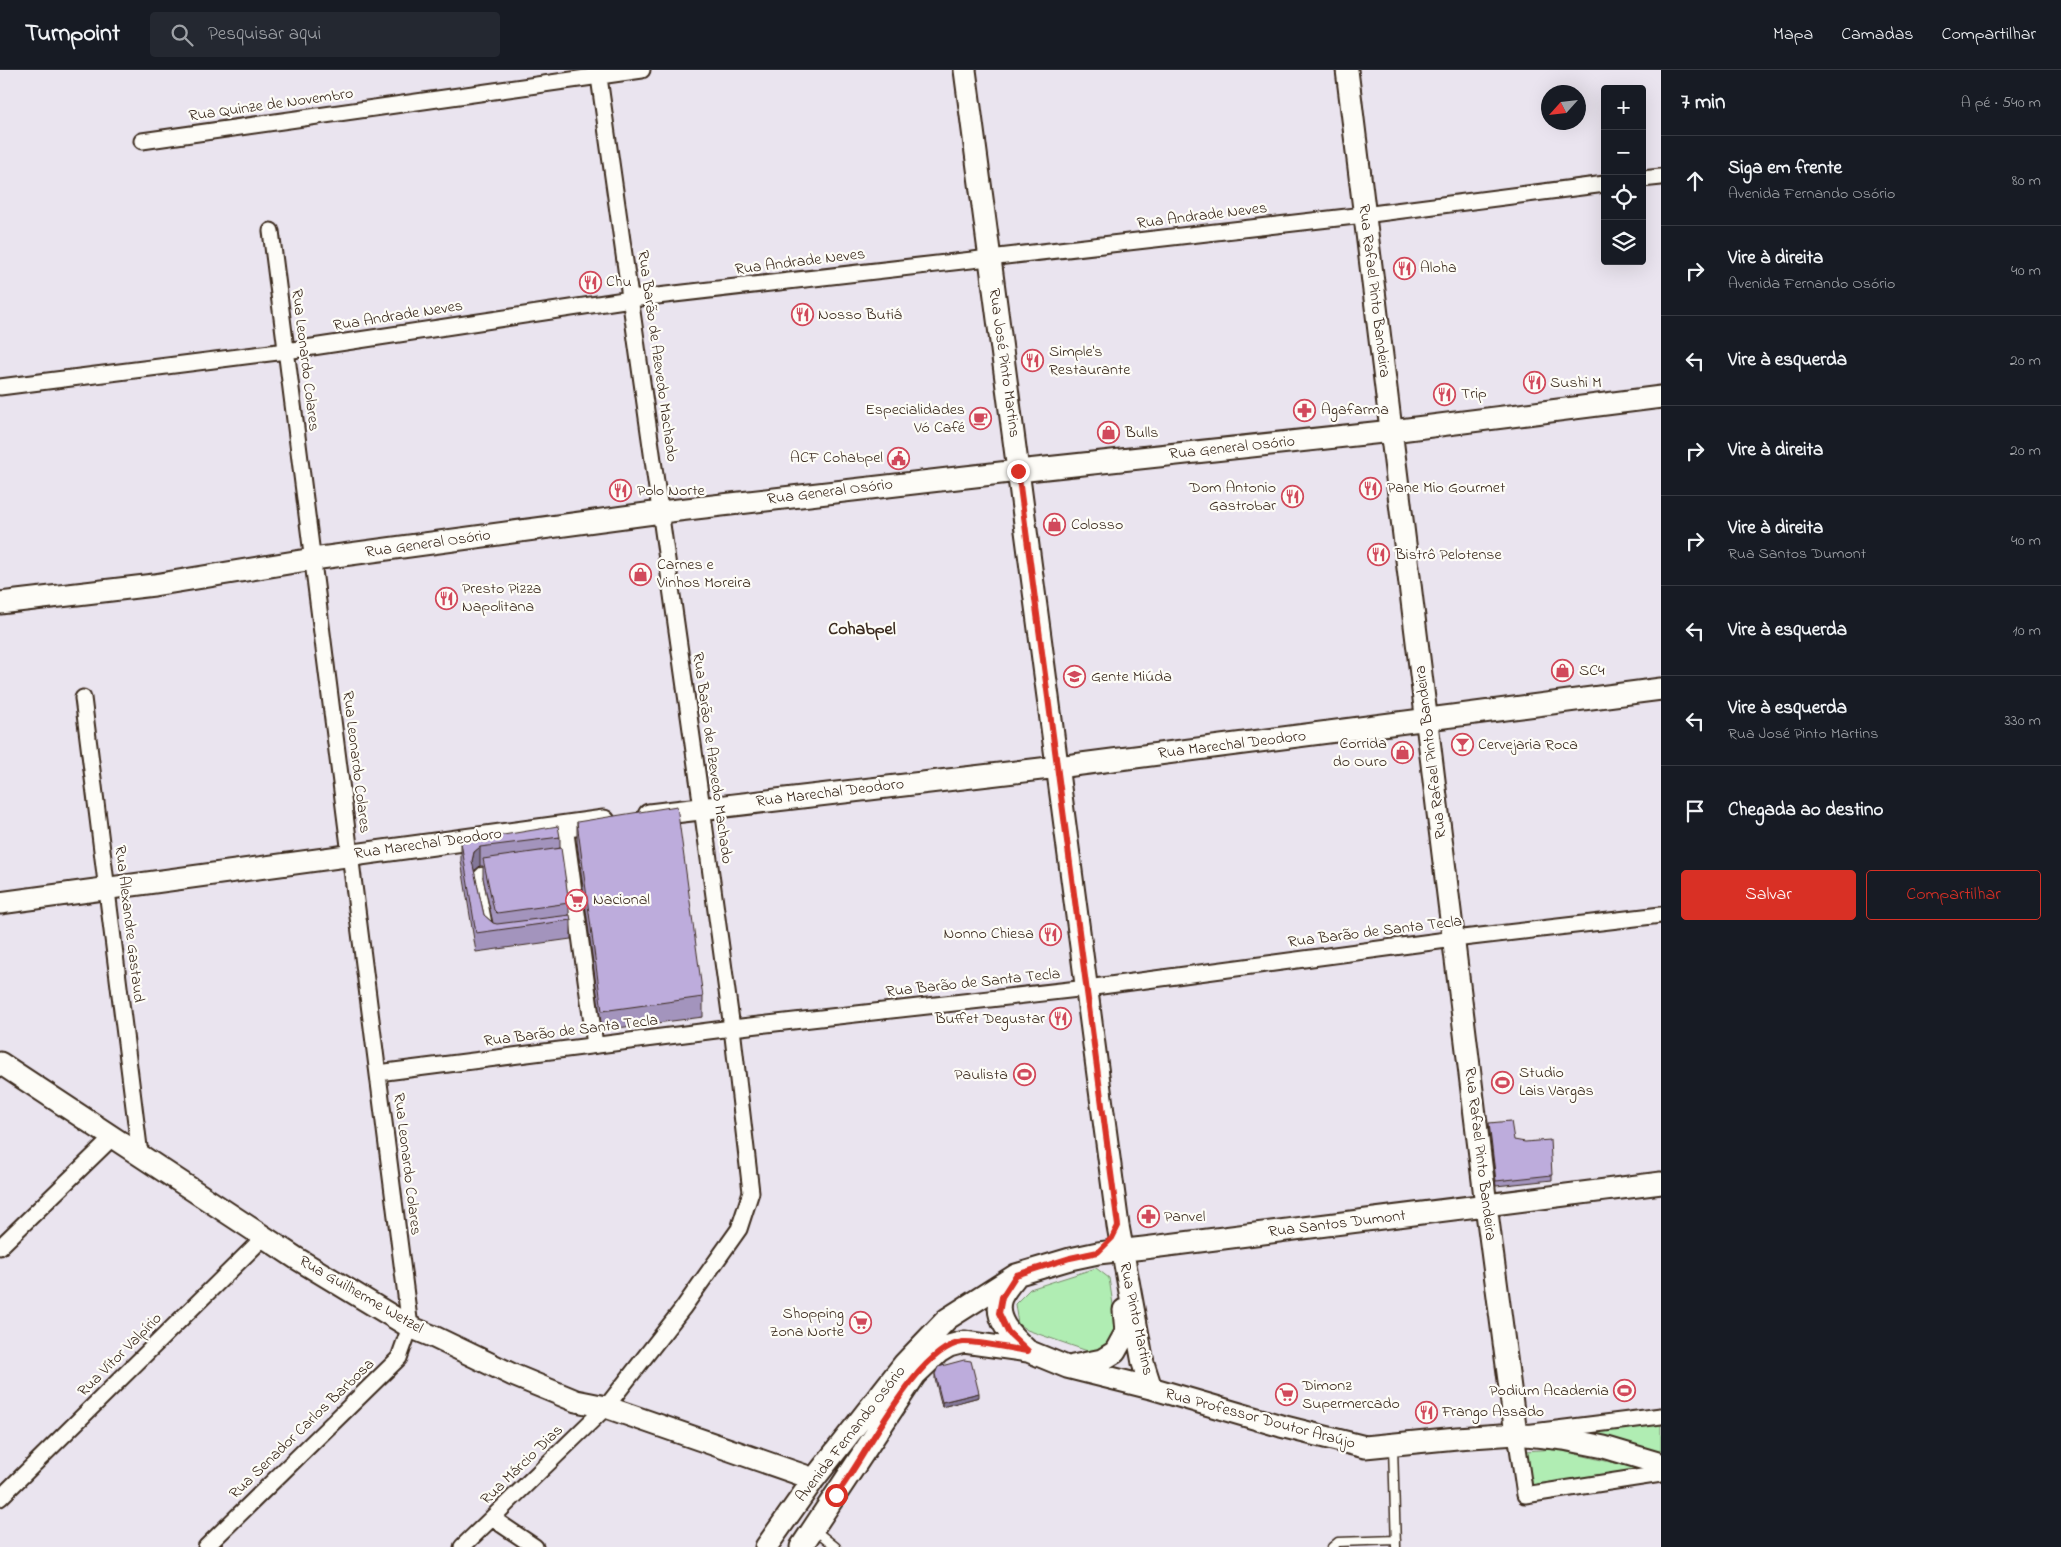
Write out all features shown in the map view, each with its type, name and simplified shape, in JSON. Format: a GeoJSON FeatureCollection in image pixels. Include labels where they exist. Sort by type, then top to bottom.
{"type":"FeatureCollection","features":[{"type":"Feature","properties":{"kind":"street","name":"Rua Quinze de Novembro"},"geometry":{"type":"LineString","coordinates":[[142,141],[598,73],[642,70]]}},
{"type":"Feature","properties":{"kind":"street","name":"Rua José Pinto Martins"},"geometry":{"type":"LineString","coordinates":[[964,70],[1122,1250]]}},
{"type":"Feature","properties":{"kind":"street","name":"Rua Rafael Pinto Bandeira"},"geometry":{"type":"LineString","coordinates":[[1347,70],[1486,1205],[1516,1434]]}},
{"type":"Feature","properties":{"kind":"street","name":"Rua Barão de Azevedo Machado"},"geometry":{"type":"LineString","coordinates":[[598,73],[702,808],[732,1028],[751,1192],[739,1229],[683,1308],[606,1407]]}},
{"type":"Feature","properties":{"kind":"street"},"geometry":{"type":"LineString","coordinates":[[1646,178],[1661,176]]}},
{"type":"Feature","properties":{"kind":"street","name":"Rua Andrade Neves"},"geometry":{"type":"LineString","coordinates":[[0,387],[286,351],[631,299],[1364,215],[1601,185]]}},
{"type":"Feature","properties":{"kind":"street","name":"Rua Leonardo Colares"},"geometry":{"type":"LineString","coordinates":[[271,231],[410,1327]]}},
{"type":"Feature","properties":{"kind":"street","name":"Rua General Osório"},"geometry":{"type":"LineString","coordinates":[[0,603],[154,585],[313,559],[661,512],[1392,431],[1661,397]]}},
{"type":"Feature","properties":{"kind":"street","name":"Rua Marechal Deodoro"},"geometry":{"type":"LineString","coordinates":[[0,903],[702,808],[1058,767],[1427,721],[1661,689]]}},
{"type":"Feature","properties":{"kind":"street","name":"Rua Alexandre Gastaud"},"geometry":{"type":"LineString","coordinates":[[83,698],[140,1155]]}},
{"type":"Feature","properties":{"kind":"street"},"geometry":{"type":"LineString","coordinates":[[565,826],[566,862],[574,928],[595,1045]]}},
{"type":"Feature","properties":{"kind":"street","name":"Rua Barão de Santa Tecla"},"geometry":{"type":"LineString","coordinates":[[378,1073],[732,1028],[1087,988],[1661,915]]}},
{"type":"Feature","properties":{"kind":"street","name":"Rua Guilherme Wetzel"},"geometry":{"type":"LineString","coordinates":[[0,1063],[264,1237],[410,1327],[513,1376],[576,1400],[606,1407],[814,1479]]}},
{"type":"Feature","properties":{"kind":"street"},"geometry":{"type":"LineString","coordinates":[[0,1247],[113,1137]]}},
{"type":"Feature","properties":{"kind":"street","name":"Rua Santos Dumont"},"geometry":{"type":"LineString","coordinates":[[1016,1275],[1070,1258],[1095,1253],[1661,1183]]}},
{"type":"Feature","properties":{"kind":"street"},"geometry":{"type":"LineString","coordinates":[[1067,1367],[1102,1360],[1115,1352],[1126,1332],[1120,1278],[1111,1264],[1095,1253],[1112,1238],[1118,1226]]}},
{"type":"Feature","properties":{"kind":"street","name":"Rua Vítor Valpírio"},"geometry":{"type":"LineString","coordinates":[[0,1498],[264,1237]]}},
{"type":"Feature","properties":{"kind":"street","name":"Rua Pinto Martins"},"geometry":{"type":"LineString","coordinates":[[1122,1250],[1143,1363],[1151,1388]]}},
{"type":"Feature","properties":{"kind":"street"},"geometry":{"type":"LineString","coordinates":[[1016,1275],[1002,1297],[999,1313],[1008,1332],[1028,1351]]}},
{"type":"Feature","properties":{"kind":"street","name":"Avenida Fernando Osório"},"geometry":{"type":"LineString","coordinates":[[766,1547],[814,1479],[904,1364],[947,1319],[1016,1275]]}},
{"type":"Feature","properties":{"kind":"street","name":"Rua Senador Carlos Barbosa"},"geometry":{"type":"LineString","coordinates":[[206,1547],[399,1358],[410,1327]]}},
{"type":"Feature","properties":{"kind":"street","name":"Avenida Fernando Osório"},"geometry":{"type":"LineString","coordinates":[[801,1547],[915,1375],[940,1352],[949,1346],[964,1342],[1028,1351],[1067,1367]]}},
{"type":"Feature","properties":{"kind":"street","name":"Rua Professor Doutor Araújo"},"geometry":{"type":"LineString","coordinates":[[1067,1367],[1365,1447],[1516,1434],[1661,1416]]}},
{"type":"Feature","properties":{"kind":"street","name":"Rua Márcio Dias"},"geometry":{"type":"LineString","coordinates":[[462,1547],[606,1407]]}},
{"type":"Feature","properties":{"kind":"street"},"geometry":{"type":"LineString","coordinates":[[1516,1434],[1525,1495],[1661,1474]]}},
{"type":"Feature","properties":{"kind":"street","name":"Rua Professor Doutor Araújo"},"geometry":{"type":"LineString","coordinates":[[1516,1434],[1564,1439],[1604,1447],[1661,1464]]}},
{"type":"Feature","properties":{"kind":"street"},"geometry":{"type":"LineString","coordinates":[[492,1518],[535,1547]]}},
{"type":"Feature","properties":{"kind":"lane"},"geometry":{"type":"LineString","coordinates":[[491,936],[478,876],[481,872],[499,870]]}},
{"type":"Feature","properties":{"kind":"lane"},"geometry":{"type":"LineString","coordinates":[[1332,1547],[1338,1542],[1396,1543],[1393,1444]]}},
{"type":"Feature","properties":{"kind":"lane"},"geometry":{"type":"LineString","coordinates":[[813,1528],[836,1547]]}},
{"type":"Feature","properties":{"kind":"green space"},"geometry":{"type":"Polygon","coordinates":[[[1096,1268],[1109,1278],[1118,1338],[1096,1354],[1027,1330],[1018,1324],[1015,1304],[1030,1289],[1096,1268]]]}},
{"type":"Feature","properties":{"kind":"green space"},"geometry":{"type":"Polygon","coordinates":[[[1661,1423],[1661,1452],[1576,1433],[1661,1423]]]}},
{"type":"Feature","properties":{"kind":"green space"},"geometry":{"type":"Polygon","coordinates":[[[1554,1449],[1649,1471],[1532,1489],[1526,1451],[1554,1449]]]}},
{"type":"Feature","properties":{"kind":"building"},"geometry":{"type":"Polygon","coordinates":[[[677,806],[703,997],[602,1011],[577,822],[677,806]]]}},
{"type":"Feature","properties":{"kind":"building"},"geometry":{"type":"Polygon","coordinates":[[[558,826],[560,837],[480,847],[474,852],[472,861],[484,915],[493,923],[570,915],[571,920],[476,933],[461,842],[558,826]]]}},
{"type":"Feature","properties":{"kind":"building"},"geometry":{"type":"Polygon","coordinates":[[[561,848],[569,903],[497,913],[494,910],[483,859],[561,848]]]}},
{"type":"Feature","properties":{"kind":"building"},"geometry":{"type":"Polygon","coordinates":[[[1511,1121],[1514,1140],[1525,1142],[1550,1140],[1552,1175],[1496,1181],[1489,1123],[1511,1121]]]}},
{"type":"Feature","properties":{"kind":"building"},"geometry":{"type":"Polygon","coordinates":[[[964,1360],[971,1361],[979,1393],[942,1402],[935,1374],[938,1367],[964,1360]]]}},
{"type":"Feature","properties":{"kind":"place","name":"Aloha"},"geometry":{"type":"Point","coordinates":[1404,268]}},
{"type":"Feature","properties":{"kind":"place","name":"Chu"},"geometry":{"type":"Point","coordinates":[590,282]}},
{"type":"Feature","properties":{"kind":"place","name":"Nosso Butiá"},"geometry":{"type":"Point","coordinates":[802,315]}},
{"type":"Feature","properties":{"kind":"place","name":"Simple's Restaurante"},"geometry":{"type":"Point","coordinates":[1033,361]}},
{"type":"Feature","properties":{"kind":"place","name":"Sushi M"},"geometry":{"type":"Point","coordinates":[1534,383]}},
{"type":"Feature","properties":{"kind":"place","name":"Trip"},"geometry":{"type":"Point","coordinates":[1445,394]}},
{"type":"Feature","properties":{"kind":"place","name":"Agafarma"},"geometry":{"type":"Point","coordinates":[1305,410]}},
{"type":"Feature","properties":{"kind":"place","name":"Especialidades Vó Café"},"geometry":{"type":"Point","coordinates":[981,419]}},
{"type":"Feature","properties":{"kind":"place","name":"Bulls"},"geometry":{"type":"Point","coordinates":[1109,433]}},
{"type":"Feature","properties":{"kind":"place","name":"ACF Cohabpel"},"geometry":{"type":"Point","coordinates":[899,458]}},
{"type":"Feature","properties":{"kind":"place","name":"Pane Mio Gourmet"},"geometry":{"type":"Point","coordinates":[1371,488]}},
{"type":"Feature","properties":{"kind":"place","name":"Polo Norte"},"geometry":{"type":"Point","coordinates":[621,491]}},
{"type":"Feature","properties":{"kind":"place","name":"Dom Antonio Gastrobar"},"geometry":{"type":"Point","coordinates":[1292,497]}},
{"type":"Feature","properties":{"kind":"place","name":"Colosso"},"geometry":{"type":"Point","coordinates":[1055,525]}},
{"type":"Feature","properties":{"kind":"place","name":"Bistrô Pelotense"},"geometry":{"type":"Point","coordinates":[1379,555]}},
{"type":"Feature","properties":{"kind":"place","name":"Carnes e Vinhos Moreira"},"geometry":{"type":"Point","coordinates":[641,574]}},
{"type":"Feature","properties":{"kind":"place","name":"Presto Pizza Napolitana"},"geometry":{"type":"Point","coordinates":[446,598]}},
{"type":"Feature","properties":{"kind":"place","name":"SC4"},"geometry":{"type":"Point","coordinates":[1563,671]}},
{"type":"Feature","properties":{"kind":"place","name":"Gente Miúda"},"geometry":{"type":"Point","coordinates":[1075,677]}},
{"type":"Feature","properties":{"kind":"place","name":"Cervejaria Roca"},"geometry":{"type":"Point","coordinates":[1462,745]}},
{"type":"Feature","properties":{"kind":"place","name":"Corrida do Ouro"},"geometry":{"type":"Point","coordinates":[1403,753]}},
{"type":"Feature","properties":{"kind":"place","name":"Nacional"},"geometry":{"type":"Point","coordinates":[577,900]}},
{"type":"Feature","properties":{"kind":"place","name":"Nonno Chiesa"},"geometry":{"type":"Point","coordinates":[1050,934]}},
{"type":"Feature","properties":{"kind":"place","name":"Buffet Degustar"},"geometry":{"type":"Point","coordinates":[1061,1019]}},
{"type":"Feature","properties":{"kind":"place","name":"Paulista"},"geometry":{"type":"Point","coordinates":[1024,1075]}},
{"type":"Feature","properties":{"kind":"place","name":"Studio Lais Vargas"},"geometry":{"type":"Point","coordinates":[1503,1082]}},
{"type":"Feature","properties":{"kind":"place","name":"Panvel"},"geometry":{"type":"Point","coordinates":[1148,1217]}},
{"type":"Feature","properties":{"kind":"place","name":"Shopping Zona Norte"},"geometry":{"type":"Point","coordinates":[860,1323]}},
{"type":"Feature","properties":{"kind":"place","name":"Podium Academia"},"geometry":{"type":"Point","coordinates":[1625,1391]}},
{"type":"Feature","properties":{"kind":"place","name":"Dimonz Supermercado"},"geometry":{"type":"Point","coordinates":[1286,1395]}},
{"type":"Feature","properties":{"kind":"place","name":"Frango Assado"},"geometry":{"type":"Point","coordinates":[1426,1412]}},
{"type":"Feature","properties":{"kind":"district","name":"Cohabpel"},"geometry":{"type":"Point","coordinates":[862,630]}},
{"type":"Feature","properties":{"kind":"route"},"geometry":{"type":"LineString","coordinates":[[836,1495],[915,1375],[940,1352],[949,1346],[964,1342],[1028,1351],[1008,1332],[999,1313],[1002,1297],[1016,1275],[1070,1258],[1098,1252],[1112,1238],[1118,1226],[1018,471]]}}]}
